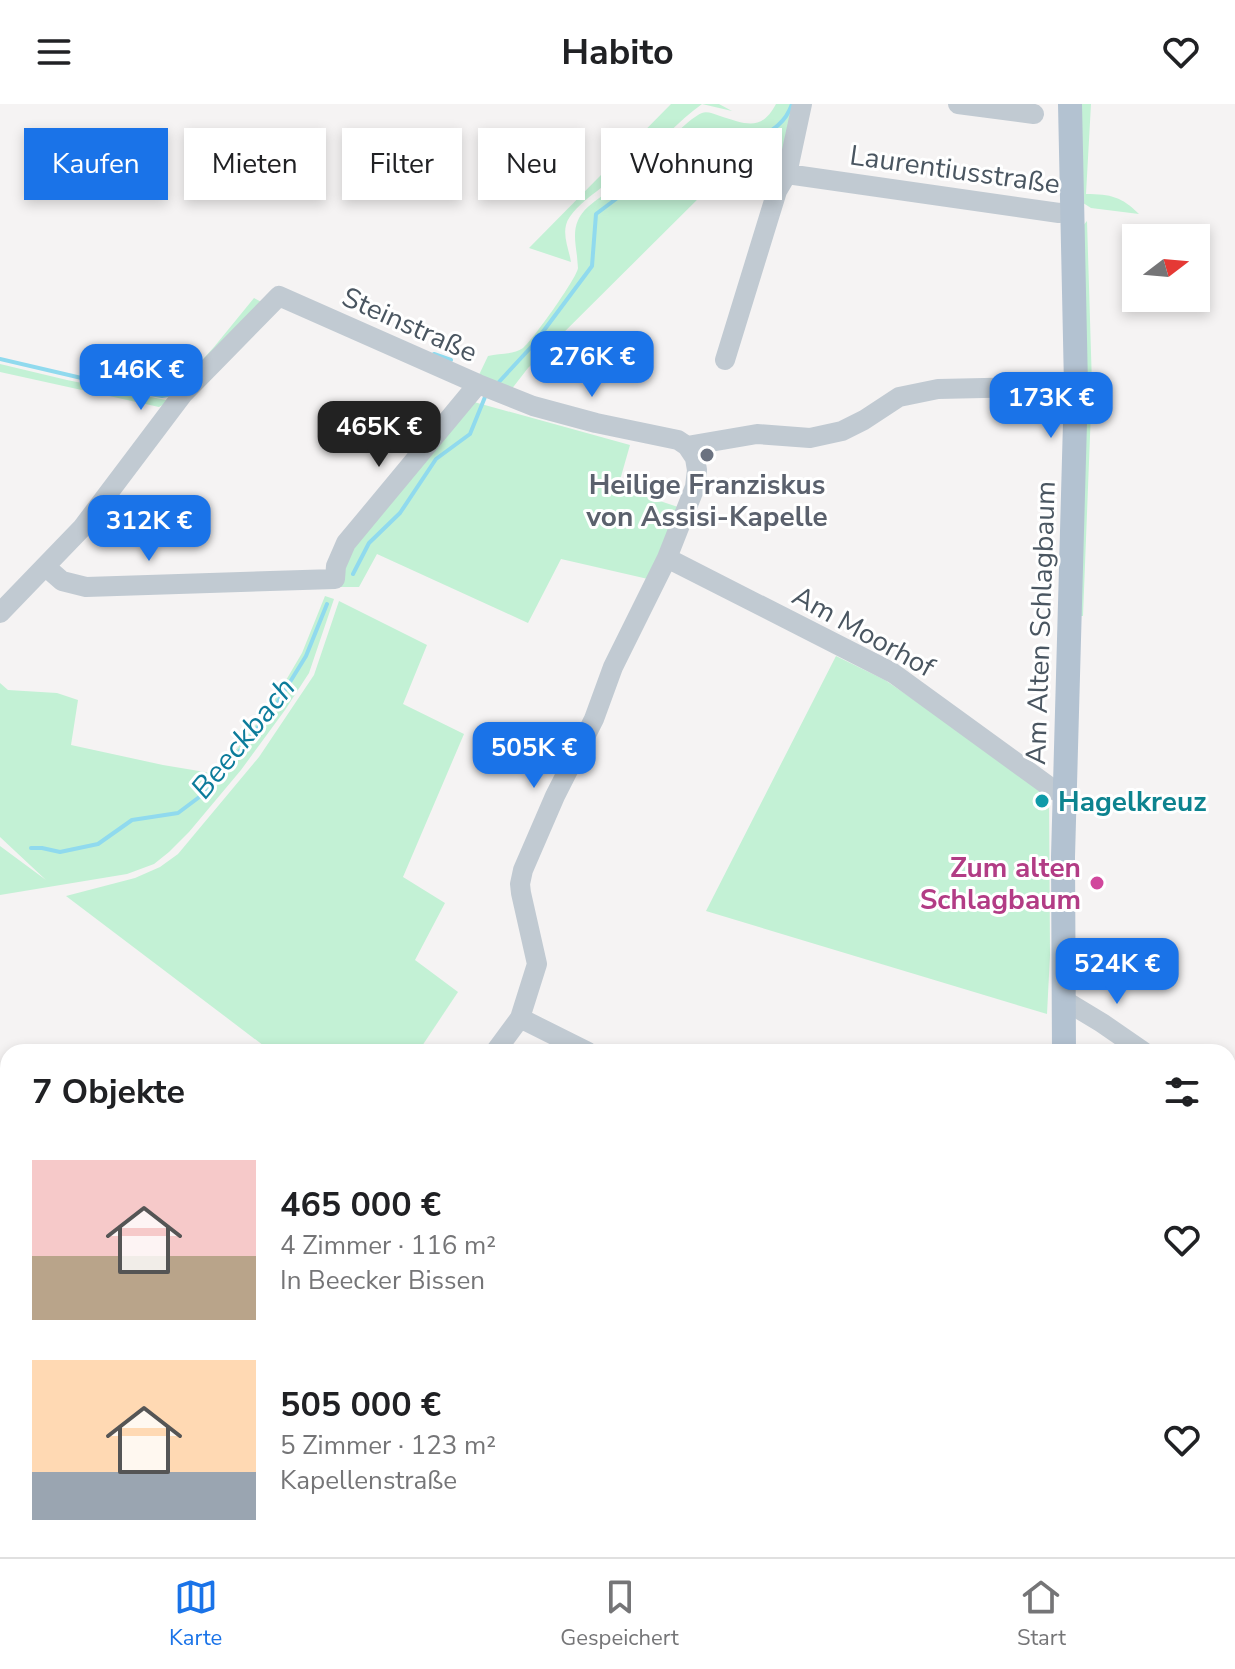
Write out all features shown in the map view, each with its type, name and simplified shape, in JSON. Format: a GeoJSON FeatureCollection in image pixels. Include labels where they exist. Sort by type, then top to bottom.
{"type":"FeatureCollection","features":[{"type":"Feature","properties":{"kind":"main road","name":"Am Alten Schlagbaum"},"geometry":{"type":"LineString","coordinates":[[1064,1044],[1065,794],[1076,386],[1070,104]]}},
{"type":"Feature","properties":{"kind":"street"},"geometry":{"type":"LineString","coordinates":[[725,360],[777,191],[787,174],[802,104]]}},
{"type":"Feature","properties":{"kind":"street"},"geometry":{"type":"LineString","coordinates":[[958,104],[1034,114]]}},
{"type":"Feature","properties":{"kind":"street","name":"Laurentiusstraße"},"geometry":{"type":"LineString","coordinates":[[787,174],[1059,213],[1073,212]]}},
{"type":"Feature","properties":{"kind":"street","name":"Steinstraße"},"geometry":{"type":"LineString","coordinates":[[46,567],[82,528],[183,394],[279,296],[533,406],[678,440],[687,446],[757,434],[810,438],[842,431],[899,397],[938,389],[1076,386]]}},
{"type":"Feature","properties":{"kind":"street"},"geometry":{"type":"LineString","coordinates":[[0,613],[46,567],[62,581],[86,587],[335,579],[336,566],[346,543],[478,384]]}},
{"type":"Feature","properties":{"kind":"street"},"geometry":{"type":"LineString","coordinates":[[501,1044],[520,1018],[537,964],[521,893],[523,870],[555,796],[594,719],[613,667],[667,558],[695,487],[695,458],[687,446]]}},
{"type":"Feature","properties":{"kind":"street","name":"Am Moorhof"},"geometry":{"type":"LineString","coordinates":[[667,558],[893,673],[1054,790],[1065,794]]}},
{"type":"Feature","properties":{"kind":"street"},"geometry":{"type":"LineString","coordinates":[[1064,1010],[1102,1023],[1132,1044]]}},
{"type":"Feature","properties":{"kind":"street"},"geometry":{"type":"LineString","coordinates":[[520,1018],[572,1044]]}},
{"type":"Feature","properties":{"kind":"green space"},"geometry":{"type":"Polygon","coordinates":[[[671,104],[702,104],[674,128],[647,128],[671,104]]]}},
{"type":"Feature","properties":{"kind":"green space"},"geometry":{"type":"Polygon","coordinates":[[[702,104],[719,104],[732,111],[702,104]]]}},
{"type":"Feature","properties":{"kind":"green space"},"geometry":{"type":"Polygon","coordinates":[[[776,104],[799,104],[782,162],[782,128],[681,128],[706,112],[752,124],[765,119],[776,104]]]}},
{"type":"Feature","properties":{"kind":"green space"},"geometry":{"type":"Polygon","coordinates":[[[1078,104],[1091,104],[1086,194],[1116,198],[1139,214],[1091,208],[1080,201],[1078,104]]]}},
{"type":"Feature","properties":{"kind":"green space"},"geometry":{"type":"Polygon","coordinates":[[[601,175],[601,188],[577,208],[566,225],[571,262],[529,248],[576,200],[585,200],[585,191],[601,175]]]}},
{"type":"Feature","properties":{"kind":"green space"},"geometry":{"type":"Polygon","coordinates":[[[601,197],[601,200],[697,200],[528,368],[504,399],[478,377],[488,356],[523,348],[563,296],[578,268],[576,229],[580,217],[601,197]]]}},
{"type":"Feature","properties":{"kind":"green space"},"geometry":{"type":"Polygon","coordinates":[[[1087,221],[1092,385],[1083,616],[1076,616],[1081,228],[1087,221]]]}},
{"type":"Feature","properties":{"kind":"green space"},"geometry":{"type":"Polygon","coordinates":[[[254,298],[265,304],[170,401],[159,407],[0,372],[0,364],[166,400],[254,298]]]}},
{"type":"Feature","properties":{"kind":"green space"},"geometry":{"type":"Polygon","coordinates":[[[474,402],[630,445],[618,487],[678,507],[648,579],[561,559],[528,623],[377,554],[359,587],[340,587],[354,545],[474,402]]]}},
{"type":"Feature","properties":{"kind":"green space"},"geometry":{"type":"Polygon","coordinates":[[[325,596],[334,599],[309,673],[241,770],[169,852],[154,864],[127,874],[0,895],[0,846],[46,880],[0,837],[0,683],[8,690],[57,693],[78,700],[71,745],[217,774],[272,704],[302,653],[325,596]]]}},
{"type":"Feature","properties":{"kind":"green space"},"geometry":{"type":"Polygon","coordinates":[[[339,601],[427,645],[403,704],[464,734],[403,877],[445,903],[415,960],[458,992],[423,1044],[261,1044],[66,896],[135,878],[160,867],[178,854],[259,757],[314,675],[339,601]]]}},
{"type":"Feature","properties":{"kind":"green space"},"geometry":{"type":"Polygon","coordinates":[[[836,656],[885,680],[1049,792],[1050,955],[1047,1014],[706,911],[836,656]]]}},
{"type":"Feature","properties":{"kind":"waterway","name":"Beeckbach"},"geometry":{"type":"LineString","coordinates":[[498,383],[533,345],[592,266],[596,214],[624,193],[668,181],[684,154],[704,132],[751,143],[781,123],[792,104]]}},
{"type":"Feature","properties":{"kind":"waterway"},"geometry":{"type":"LineString","coordinates":[[434,354],[451,360]]}},
{"type":"Feature","properties":{"kind":"waterway"},"geometry":{"type":"LineString","coordinates":[[0,359],[150,394],[173,394]]}},
{"type":"Feature","properties":{"kind":"waterway","name":"Beeckbach"},"geometry":{"type":"LineString","coordinates":[[353,574],[369,543],[400,513],[436,459],[470,434],[485,397]]}},
{"type":"Feature","properties":{"kind":"waterway","name":"Beeckbach"},"geometry":{"type":"LineString","coordinates":[[31,848],[60,852],[98,844],[132,820],[178,813],[210,789],[277,703],[306,656],[327,604]]}},
{"type":"Feature","properties":{"kind":"place","name":"Heilige Franziskus von Assisi-Kapelle"},"geometry":{"type":"Point","coordinates":[707,455]}},
{"type":"Feature","properties":{"kind":"place","name":"Hagelkreuz"},"geometry":{"type":"Point","coordinates":[1042,801]}},
{"type":"Feature","properties":{"kind":"place","name":"Zum alten Schlagbaum"},"geometry":{"type":"Point","coordinates":[1097,883]}}]}
